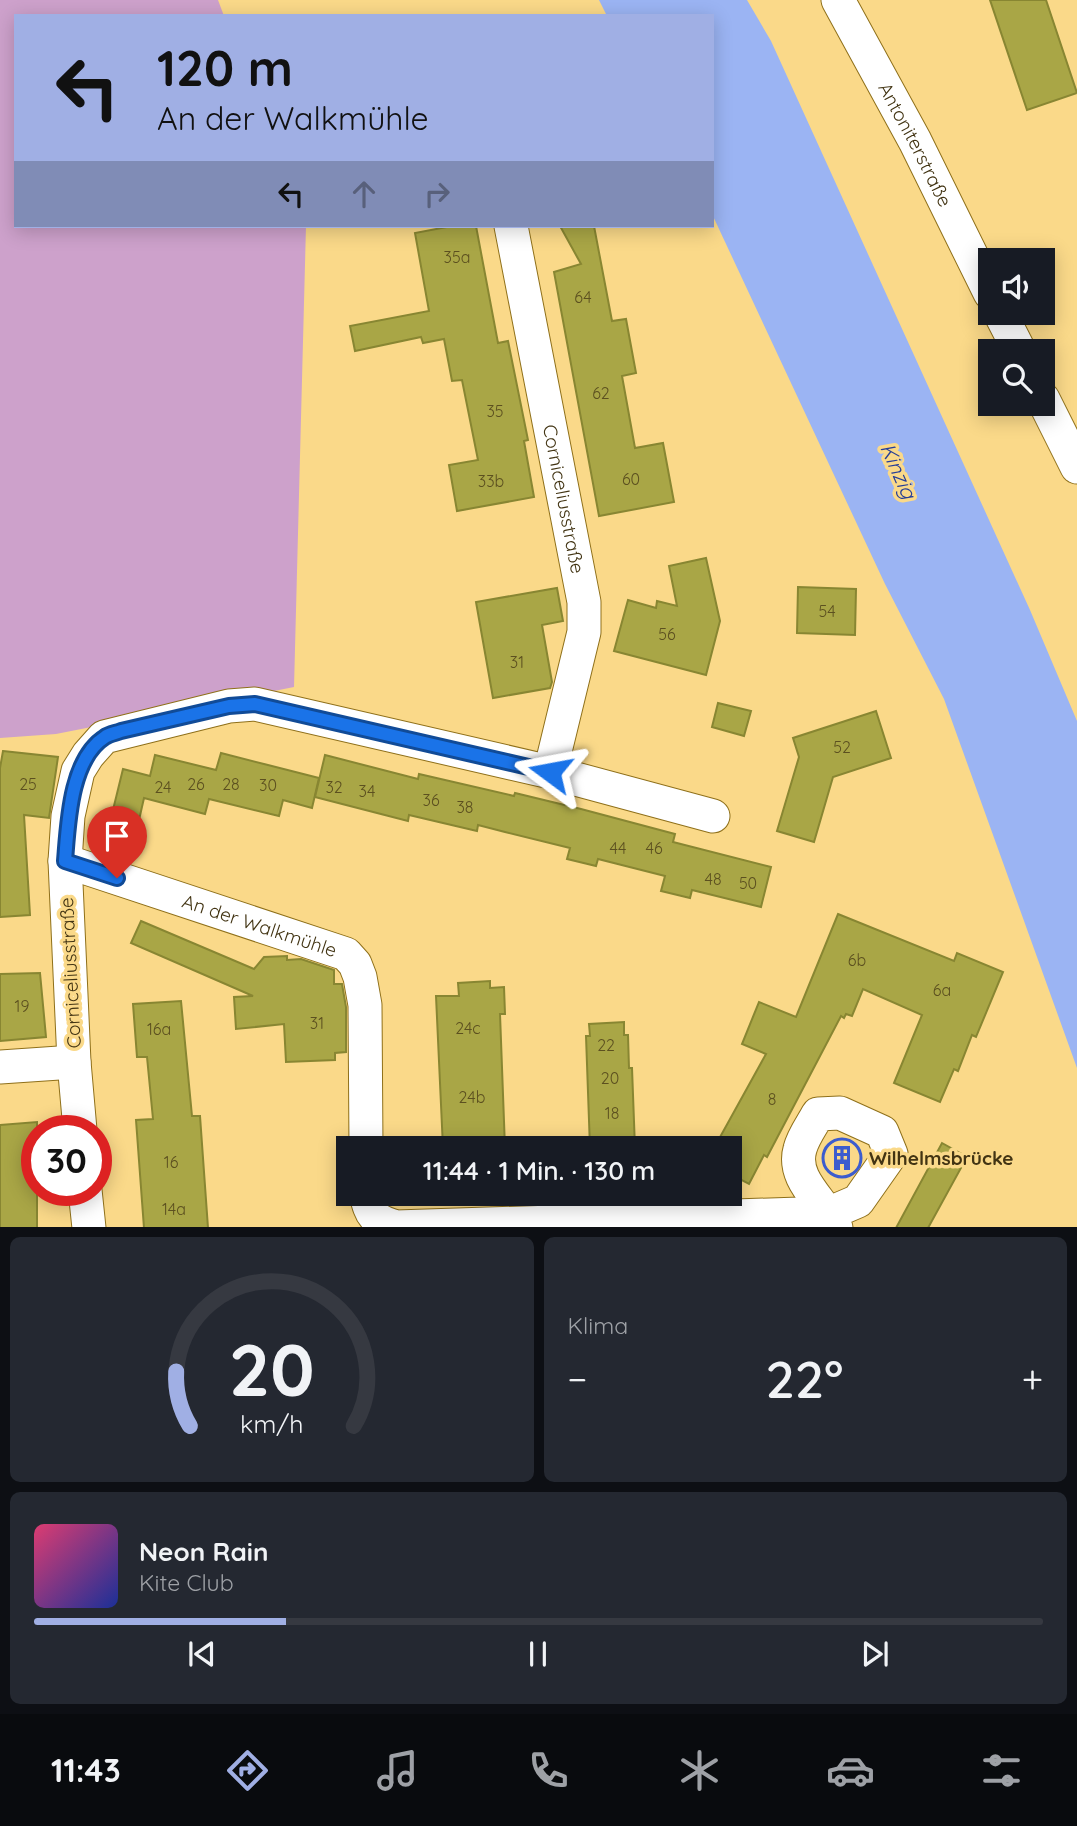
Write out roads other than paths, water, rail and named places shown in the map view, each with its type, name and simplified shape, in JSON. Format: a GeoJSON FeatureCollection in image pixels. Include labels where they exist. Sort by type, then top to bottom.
{"type":"FeatureCollection","features":[{"type":"Feature","properties":{"kind":"street","name":"Antoniterstraße"},"geometry":{"type":"LineString","coordinates":[[838,0],[915,141],[978,269]]}},
{"type":"Feature","properties":{"kind":"street","name":"Corniceliusstraße"},"geometry":{"type":"LineString","coordinates":[[511,228],[584,602],[584,632],[550,772]]}},
{"type":"Feature","properties":{"kind":"street"},"geometry":{"type":"LineString","coordinates":[[1052,416],[1076,463]]}},
{"type":"Feature","properties":{"kind":"street","name":"Corniceliusstraße"},"geometry":{"type":"LineString","coordinates":[[79,1115],[65,861],[68,816],[78,771],[104,737],[229,706],[255,704],[550,772],[713,816]]}},
{"type":"Feature","properties":{"kind":"street","name":"An der Walkmühle"},"geometry":{"type":"LineString","coordinates":[[65,861],[346,954],[355,964],[360,977],[365,1005],[366,1136]]}},
{"type":"Feature","properties":{"kind":"street"},"geometry":{"type":"LineString","coordinates":[[0,1067],[74,1062]]}},
{"type":"Feature","properties":{"kind":"street"},"geometry":{"type":"LineString","coordinates":[[87,1206],[89,1227]]}},
{"type":"Feature","properties":{"kind":"street"},"geometry":{"type":"LineString","coordinates":[[369,1206],[370,1212],[380,1222],[396,1227],[833,1220]]}},
{"type":"Feature","properties":{"kind":"water","name":"Kinzig"},"geometry":{"type":"Polygon","coordinates":[[[599,0],[747,0],[771,41],[1030,610],[1077,721],[1077,1068],[944,699],[885,584],[714,218],[714,14],[606,14],[599,0]]]}},
{"type":"Feature","properties":{"kind":"place","name":"Wilhelmsbrücke"},"geometry":{"type":"Point","coordinates":[842,1158]}}]}
